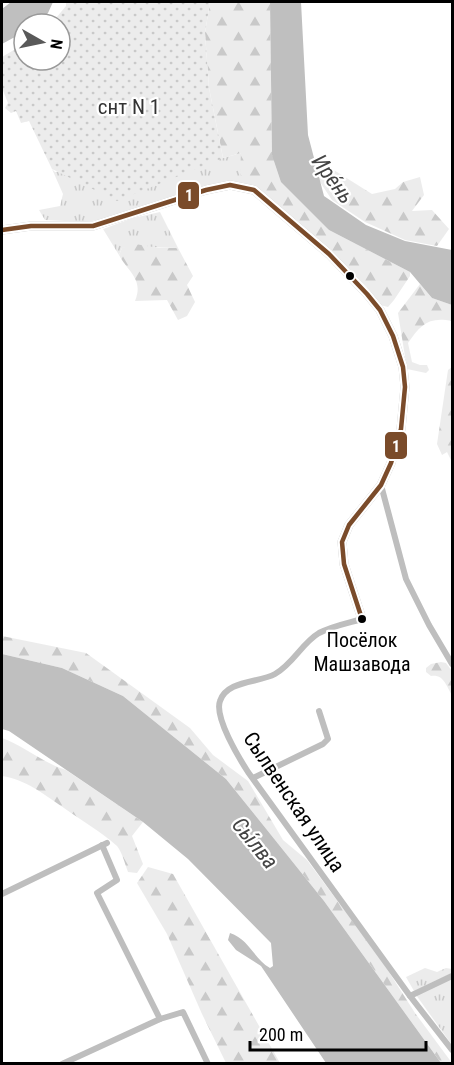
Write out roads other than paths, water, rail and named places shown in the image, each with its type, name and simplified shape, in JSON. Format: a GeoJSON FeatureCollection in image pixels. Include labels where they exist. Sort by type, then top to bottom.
{"type":"FeatureCollection","features":[{"type":"Feature","properties":{"kind":"street"},"geometry":{"type":"LineString","coordinates":[[2,230],[31,226],[93,226],[206,190],[230,185],[254,190],[328,254],[362,289],[380,310],[393,336],[403,367],[405,398],[399,440],[381,485],[349,525],[342,542],[344,564],[362,619]]}},
{"type":"Feature","properties":{"kind":"street"},"geometry":{"type":"LineString","coordinates":[[381,485],[405,579],[453,664]]}},
{"type":"Feature","properties":{"kind":"street","name":"Сылвенская улица"},"geometry":{"type":"LineString","coordinates":[[362,619],[318,634],[296,657],[275,674],[230,689],[224,693],[219,706],[219,714],[238,756],[253,778],[410,996],[453,1050]]}},
{"type":"Feature","properties":{"kind":"street"},"geometry":{"type":"LineString","coordinates":[[253,778],[323,744],[328,739],[319,711]]}},
{"type":"Feature","properties":{"kind":"street"},"geometry":{"type":"LineString","coordinates":[[2,894],[105,844],[117,880],[97,893],[160,1019]]}},
{"type":"Feature","properties":{"kind":"street"},"geometry":{"type":"LineString","coordinates":[[410,996],[453,976]]}},
{"type":"Feature","properties":{"kind":"street"},"geometry":{"type":"LineString","coordinates":[[62,1064],[75,1061],[160,1019],[183,1012],[208,1064]]}},
{"type":"Feature","properties":{"kind":"water"},"geometry":{"type":"Polygon","coordinates":[[[11,2],[53,2],[48,12],[12,12],[12,39],[2,44],[2,9],[11,2]]]}},
{"type":"Feature","properties":{"kind":"water"},"geometry":{"type":"Polygon","coordinates":[[[270,2],[301,2],[308,135],[324,196],[366,225],[405,241],[452,250],[452,305],[432,298],[410,272],[329,230],[281,182],[272,155],[270,2]]]}},
{"type":"Feature","properties":{"kind":"water","name":"Сы́лва"},"geometry":{"type":"Polygon","coordinates":[[[2,654],[62,668],[123,696],[226,779],[324,901],[441,1063],[326,1063],[261,966],[236,950],[228,940],[230,933],[237,936],[270,968],[273,966],[271,943],[188,859],[143,822],[9,731],[2,729],[2,654]]]}},
{"type":"Feature","properties":{"kind":"place","name":"Посёлок Машзавода"},"geometry":{"type":"Point","coordinates":[362,619]}},
{"type":"Feature","properties":{"kind":"park label","name":"снт N 1"},"geometry":{"type":"Point","coordinates":[129,107]}},
{"type":"Feature","properties":{"kind":"water label","name":"Ире́нь"},"geometry":{"type":"Point","coordinates":[333,179]}}]}
